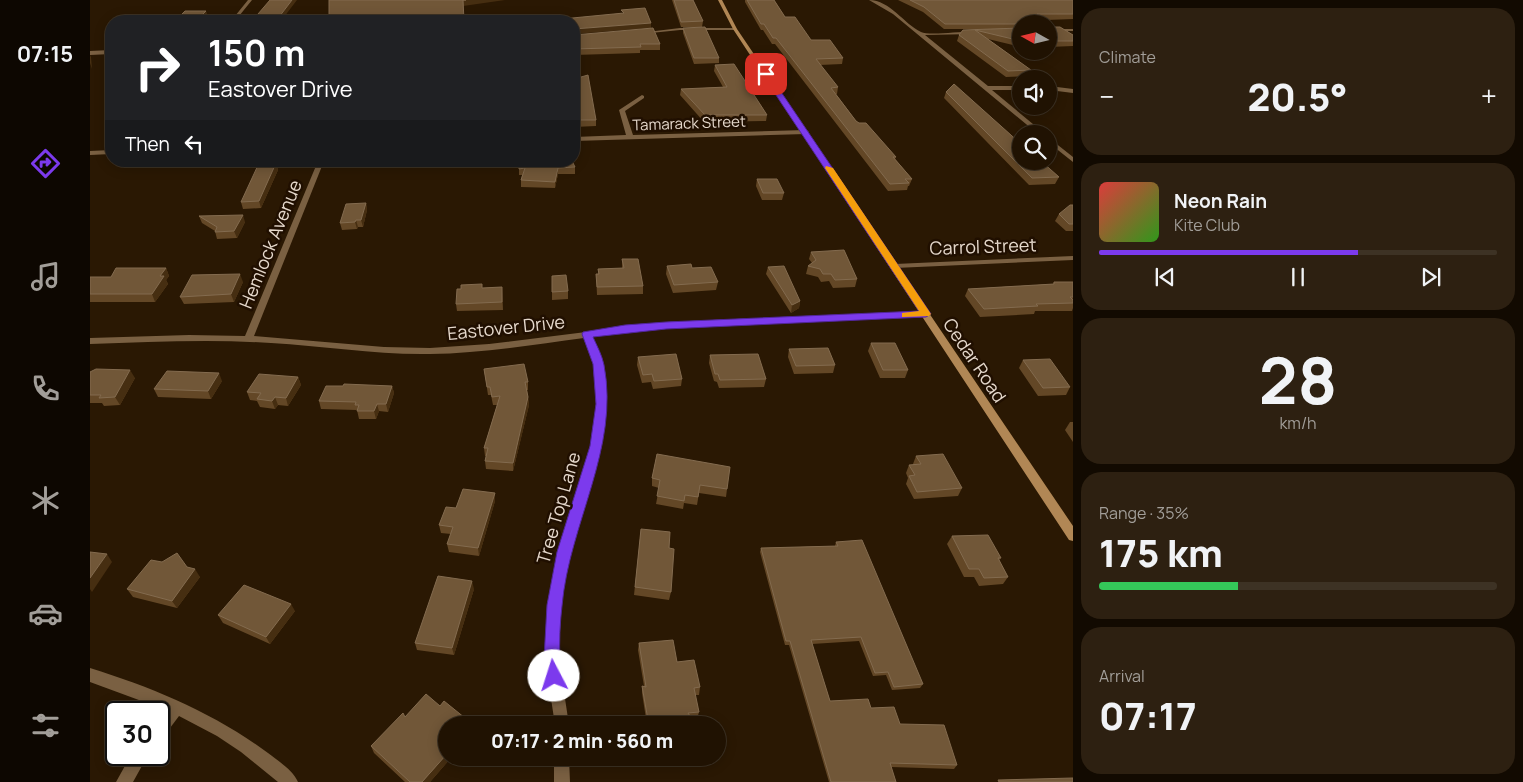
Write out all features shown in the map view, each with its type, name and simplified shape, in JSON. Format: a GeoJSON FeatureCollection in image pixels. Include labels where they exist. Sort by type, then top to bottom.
{"type":"FeatureCollection","features":[{"type":"Feature","properties":{"kind":"street"},"geometry":{"type":"LineString","coordinates":[[238,15],[250,0]]}},
{"type":"Feature","properties":{"kind":"street","name":"Cedar Road"},"geometry":{"type":"LineString","coordinates":[[720,0],[735,29],[806,132],[1073,536]]}},
{"type":"Feature","properties":{"kind":"street"},"geometry":{"type":"LineString","coordinates":[[871,0],[896,13],[1031,125]]}},
{"type":"Feature","properties":{"kind":"street"},"geometry":{"type":"LineString","coordinates":[[638,33],[680,29],[735,29]]}},
{"type":"Feature","properties":{"kind":"street"},"geometry":{"type":"LineString","coordinates":[[1058,30],[1073,30]]}},
{"type":"Feature","properties":{"kind":"street"},"geometry":{"type":"LineString","coordinates":[[922,34],[982,32]]}},
{"type":"Feature","properties":{"kind":"street"},"geometry":{"type":"LineString","coordinates":[[90,53],[105,52]]}},
{"type":"Feature","properties":{"kind":"street"},"geometry":{"type":"LineString","coordinates":[[987,88],[1012,88]]}},
{"type":"Feature","properties":{"kind":"street"},"geometry":{"type":"LineString","coordinates":[[1057,89],[1073,91]]}},
{"type":"Feature","properties":{"kind":"street"},"geometry":{"type":"LineString","coordinates":[[630,137],[622,110],[642,97]]}},
{"type":"Feature","properties":{"kind":"street","name":"Tamarack Street"},"geometry":{"type":"LineString","coordinates":[[580,139],[806,132]]}},
{"type":"Feature","properties":{"kind":"street"},"geometry":{"type":"LineString","coordinates":[[1057,147],[1073,160]]}},
{"type":"Feature","properties":{"kind":"street"},"geometry":{"type":"LineString","coordinates":[[90,153],[105,152]]}},
{"type":"Feature","properties":{"kind":"street","name":"Hemlock Avenue"},"geometry":{"type":"LineString","coordinates":[[248,339],[319,167]]}},
{"type":"Feature","properties":{"kind":"street","name":"Carrol Street"},"geometry":{"type":"LineString","coordinates":[[894,266],[1073,258]]}},
{"type":"Feature","properties":{"kind":"street","name":"Eastover Drive"},"geometry":{"type":"LineString","coordinates":[[90,342],[137,339],[248,339],[428,351],[477,349],[625,328],[926,314]]}},
{"type":"Feature","properties":{"kind":"street","name":"Tree Top Lane"},"geometry":{"type":"LineString","coordinates":[[561,716],[552,659],[554,605],[564,552],[597,446],[601,404],[598,364],[587,334]]}},
{"type":"Feature","properties":{"kind":"street"},"geometry":{"type":"LineString","coordinates":[[90,675],[118,683],[177,707],[222,730],[282,773],[290,782]]}},
{"type":"Feature","properties":{"kind":"street"},"geometry":{"type":"LineString","coordinates":[[170,716],[177,707]]}},
{"type":"Feature","properties":{"kind":"street"},"geometry":{"type":"LineString","coordinates":[[124,782],[133,766]]}},
{"type":"Feature","properties":{"kind":"street"},"geometry":{"type":"LineString","coordinates":[[562,766],[562,782]]}},
{"type":"Feature","properties":{"kind":"building"},"geometry":{"type":"Polygon","coordinates":[[[270,0],[292,0],[281,15],[257,15],[270,0]]]}},
{"type":"Feature","properties":{"kind":"building"},"geometry":{"type":"Polygon","coordinates":[[[329,0],[463,0],[464,15],[329,15],[329,0]]]}},
{"type":"Feature","properties":{"kind":"building"},"geometry":{"type":"Polygon","coordinates":[[[674,0],[693,0],[703,21],[681,22],[674,0]]]}},
{"type":"Feature","properties":{"kind":"building"},"geometry":{"type":"Polygon","coordinates":[[[747,0],[774,0],[785,17],[795,17],[811,40],[830,40],[843,58],[816,59],[838,87],[831,88],[856,121],[866,123],[896,157],[893,157],[912,179],[905,179],[909,183],[890,184],[776,38],[773,38],[764,24],[761,24],[747,0]]]}},
{"type":"Feature","properties":{"kind":"building"},"geometry":{"type":"Polygon","coordinates":[[[910,0],[1073,0],[1073,14],[1012,15],[1012,24],[945,24],[924,7],[910,0]]]}},
{"type":"Feature","properties":{"kind":"building"},"geometry":{"type":"Polygon","coordinates":[[[645,8],[651,23],[580,29],[580,17],[624,13],[621,10],[645,8]]]}},
{"type":"Feature","properties":{"kind":"building"},"geometry":{"type":"Polygon","coordinates":[[[185,11],[206,11],[202,15],[181,15],[185,11]]]}},
{"type":"Feature","properties":{"kind":"building"},"geometry":{"type":"Polygon","coordinates":[[[705,27],[719,58],[694,58],[683,28],[705,27]]]}},
{"type":"Feature","properties":{"kind":"building"},"geometry":{"type":"Polygon","coordinates":[[[1058,27],[1073,35],[1073,41],[1058,41],[1058,27]]]}},
{"type":"Feature","properties":{"kind":"building"},"geometry":{"type":"Polygon","coordinates":[[[653,28],[660,44],[640,44],[641,47],[580,49],[580,34],[653,28]]]}},
{"type":"Feature","properties":{"kind":"building"},"geometry":{"type":"Polygon","coordinates":[[[1012,28],[1012,39],[975,30],[1012,56],[1012,60],[1017,60],[1031,70],[1008,71],[959,35],[963,30],[1012,28]]]}},
{"type":"Feature","properties":{"kind":"building"},"geometry":{"type":"Polygon","coordinates":[[[734,64],[767,115],[705,115],[681,89],[727,87],[715,65],[734,64]]]}},
{"type":"Feature","properties":{"kind":"building"},"geometry":{"type":"Polygon","coordinates":[[[588,75],[596,120],[580,120],[580,77],[588,75]]]}},
{"type":"Feature","properties":{"kind":"building"},"geometry":{"type":"Polygon","coordinates":[[[954,84],[1012,136],[1012,158],[946,92],[954,84]]]}},
{"type":"Feature","properties":{"kind":"building"},"geometry":{"type":"Polygon","coordinates":[[[257,167],[274,167],[259,201],[241,202],[257,167]]]}},
{"type":"Feature","properties":{"kind":"building"},"geometry":{"type":"Polygon","coordinates":[[[519,167],[575,167],[558,168],[555,182],[521,180],[525,168],[519,169],[519,167]]]}},
{"type":"Feature","properties":{"kind":"building"},"geometry":{"type":"Polygon","coordinates":[[[1024,170],[1051,170],[1059,177],[1032,178],[1024,170]]]}},
{"type":"Feature","properties":{"kind":"building"},"geometry":{"type":"Polygon","coordinates":[[[757,179],[777,179],[784,193],[763,193],[757,179]]]}},
{"type":"Feature","properties":{"kind":"building"},"geometry":{"type":"Polygon","coordinates":[[[366,203],[361,220],[340,223],[346,204],[366,203]]]}},
{"type":"Feature","properties":{"kind":"building"},"geometry":{"type":"Polygon","coordinates":[[[1070,205],[1073,205],[1073,224],[1069,224],[1059,214],[1070,205]]]}},
{"type":"Feature","properties":{"kind":"building"},"geometry":{"type":"Polygon","coordinates":[[[243,215],[234,231],[215,232],[217,227],[199,216],[243,215]]]}},
{"type":"Feature","properties":{"kind":"building"},"geometry":{"type":"Polygon","coordinates":[[[844,250],[857,279],[835,280],[831,274],[823,274],[820,269],[808,266],[816,260],[811,252],[844,250]]]}},
{"type":"Feature","properties":{"kind":"building"},"geometry":{"type":"Polygon","coordinates":[[[622,259],[638,259],[643,286],[597,287],[596,274],[599,274],[598,269],[624,268],[622,259]]]}},
{"type":"Feature","properties":{"kind":"building"},"geometry":{"type":"Polygon","coordinates":[[[691,264],[692,268],[711,267],[718,282],[674,285],[667,266],[691,264]]]}},
{"type":"Feature","properties":{"kind":"building"},"geometry":{"type":"Polygon","coordinates":[[[784,266],[800,301],[792,305],[768,267],[784,266]]]}},
{"type":"Feature","properties":{"kind":"building"},"geometry":{"type":"Polygon","coordinates":[[[116,268],[166,268],[160,276],[164,276],[152,294],[90,294],[90,277],[111,277],[116,268]]]}},
{"type":"Feature","properties":{"kind":"building"},"geometry":{"type":"Polygon","coordinates":[[[240,274],[231,294],[180,297],[192,275],[240,274]]]}},
{"type":"Feature","properties":{"kind":"building"},"geometry":{"type":"Polygon","coordinates":[[[566,275],[568,291],[552,292],[552,276],[566,275]]]}},
{"type":"Feature","properties":{"kind":"building"},"geometry":{"type":"Polygon","coordinates":[[[1054,282],[1073,282],[1073,297],[1070,297],[1073,303],[984,309],[968,289],[1054,284],[1054,282]]]}},
{"type":"Feature","properties":{"kind":"building"},"geometry":{"type":"Polygon","coordinates":[[[482,284],[482,288],[502,287],[502,302],[456,304],[457,289],[461,289],[461,285],[482,284]]]}},
{"type":"Feature","properties":{"kind":"building"},"geometry":{"type":"Polygon","coordinates":[[[871,343],[895,343],[908,370],[883,370],[871,343]]]}},
{"type":"Feature","properties":{"kind":"building"},"geometry":{"type":"Polygon","coordinates":[[[828,348],[835,365],[796,366],[789,349],[828,348]]]}},
{"type":"Feature","properties":{"kind":"building"},"geometry":{"type":"Polygon","coordinates":[[[676,354],[682,379],[654,381],[652,374],[643,375],[638,357],[676,354]]]}},
{"type":"Feature","properties":{"kind":"building"},"geometry":{"type":"Polygon","coordinates":[[[758,354],[766,379],[720,380],[718,374],[715,374],[710,355],[758,354]]]}},
{"type":"Feature","properties":{"kind":"building"},"geometry":{"type":"Polygon","coordinates":[[[1050,359],[1070,387],[1043,388],[1023,360],[1050,359]]]}},
{"type":"Feature","properties":{"kind":"building"},"geometry":{"type":"Polygon","coordinates":[[[524,364],[528,382],[525,382],[528,397],[513,463],[485,461],[488,448],[484,448],[500,396],[492,397],[490,387],[487,387],[484,369],[524,364]]]}},
{"type":"Feature","properties":{"kind":"building"},"geometry":{"type":"Polygon","coordinates":[[[96,369],[130,370],[115,397],[99,398],[101,395],[90,395],[90,372],[96,369]]]}},
{"type":"Feature","properties":{"kind":"building"},"geometry":{"type":"Polygon","coordinates":[[[167,371],[219,373],[208,391],[154,389],[167,371]]]}},
{"type":"Feature","properties":{"kind":"building"},"geometry":{"type":"Polygon","coordinates":[[[259,374],[298,377],[286,398],[275,397],[272,401],[257,399],[261,393],[247,392],[259,374]]]}},
{"type":"Feature","properties":{"kind":"building"},"geometry":{"type":"Polygon","coordinates":[[[344,384],[392,386],[386,404],[377,404],[374,411],[357,411],[359,405],[355,405],[356,402],[319,401],[326,386],[343,386],[344,384]]]}},
{"type":"Feature","properties":{"kind":"building"},"geometry":{"type":"Polygon","coordinates":[[[657,454],[730,467],[727,489],[700,485],[698,497],[685,495],[684,501],[657,496],[660,480],[652,478],[657,454]]]}},
{"type":"Feature","properties":{"kind":"building"},"geometry":{"type":"Polygon","coordinates":[[[943,454],[962,488],[917,492],[909,476],[915,475],[909,465],[921,464],[916,456],[943,454]]]}},
{"type":"Feature","properties":{"kind":"building"},"geometry":{"type":"Polygon","coordinates":[[[463,489],[495,493],[478,548],[447,544],[453,527],[439,525],[446,507],[456,508],[463,489]]]}},
{"type":"Feature","properties":{"kind":"building"},"geometry":{"type":"Polygon","coordinates":[[[641,529],[670,532],[669,548],[674,549],[671,592],[635,587],[641,529]]]}},
{"type":"Feature","properties":{"kind":"building"},"geometry":{"type":"Polygon","coordinates":[[[988,535],[1001,558],[998,558],[1008,577],[984,578],[979,569],[969,569],[952,536],[988,535]]]}},
{"type":"Feature","properties":{"kind":"building"},"geometry":{"type":"Polygon","coordinates":[[[862,540],[923,684],[894,687],[888,672],[875,673],[861,637],[811,640],[830,701],[868,699],[871,708],[894,707],[900,724],[944,725],[957,765],[890,763],[896,782],[831,782],[790,641],[786,641],[761,548],[838,546],[836,542],[862,540]]]}},
{"type":"Feature","properties":{"kind":"building"},"geometry":{"type":"Polygon","coordinates":[[[90,552],[107,554],[90,578],[90,552]]]}},
{"type":"Feature","properties":{"kind":"building"},"geometry":{"type":"Polygon","coordinates":[[[177,553],[187,567],[195,569],[172,601],[127,589],[151,560],[162,562],[177,553]]]}},
{"type":"Feature","properties":{"kind":"building"},"geometry":{"type":"Polygon","coordinates":[[[438,576],[472,581],[452,648],[415,643],[438,576]]]}},
{"type":"Feature","properties":{"kind":"building"},"geometry":{"type":"Polygon","coordinates":[[[244,585],[291,604],[266,637],[218,615],[244,585]]]}},
{"type":"Feature","properties":{"kind":"building"},"geometry":{"type":"Polygon","coordinates":[[[673,640],[677,662],[694,660],[700,687],[694,688],[699,712],[688,713],[690,716],[647,716],[642,686],[646,687],[639,643],[673,640]]]}},
{"type":"Feature","properties":{"kind":"building"},"geometry":{"type":"Polygon","coordinates":[[[426,694],[440,706],[444,701],[463,716],[438,716],[438,764],[422,782],[410,782],[371,746],[403,713],[405,717],[426,694]]]}},
{"type":"Feature","properties":{"kind":"building"},"geometry":{"type":"Polygon","coordinates":[[[1073,778],[1073,782],[999,782],[998,780],[1073,778]]]}},
{"type":"Feature","properties":{"kind":"slow traffic"},"geometry":{"type":"LineString","coordinates":[[829,168],[926,314],[906,315]]}},
{"type":"Feature","properties":{"kind":"route"},"geometry":{"type":"LineString","coordinates":[[554,676],[552,659],[554,605],[564,552],[597,446],[601,404],[598,364],[587,334],[625,328],[666,325],[926,314],[766,74]]}}]}
